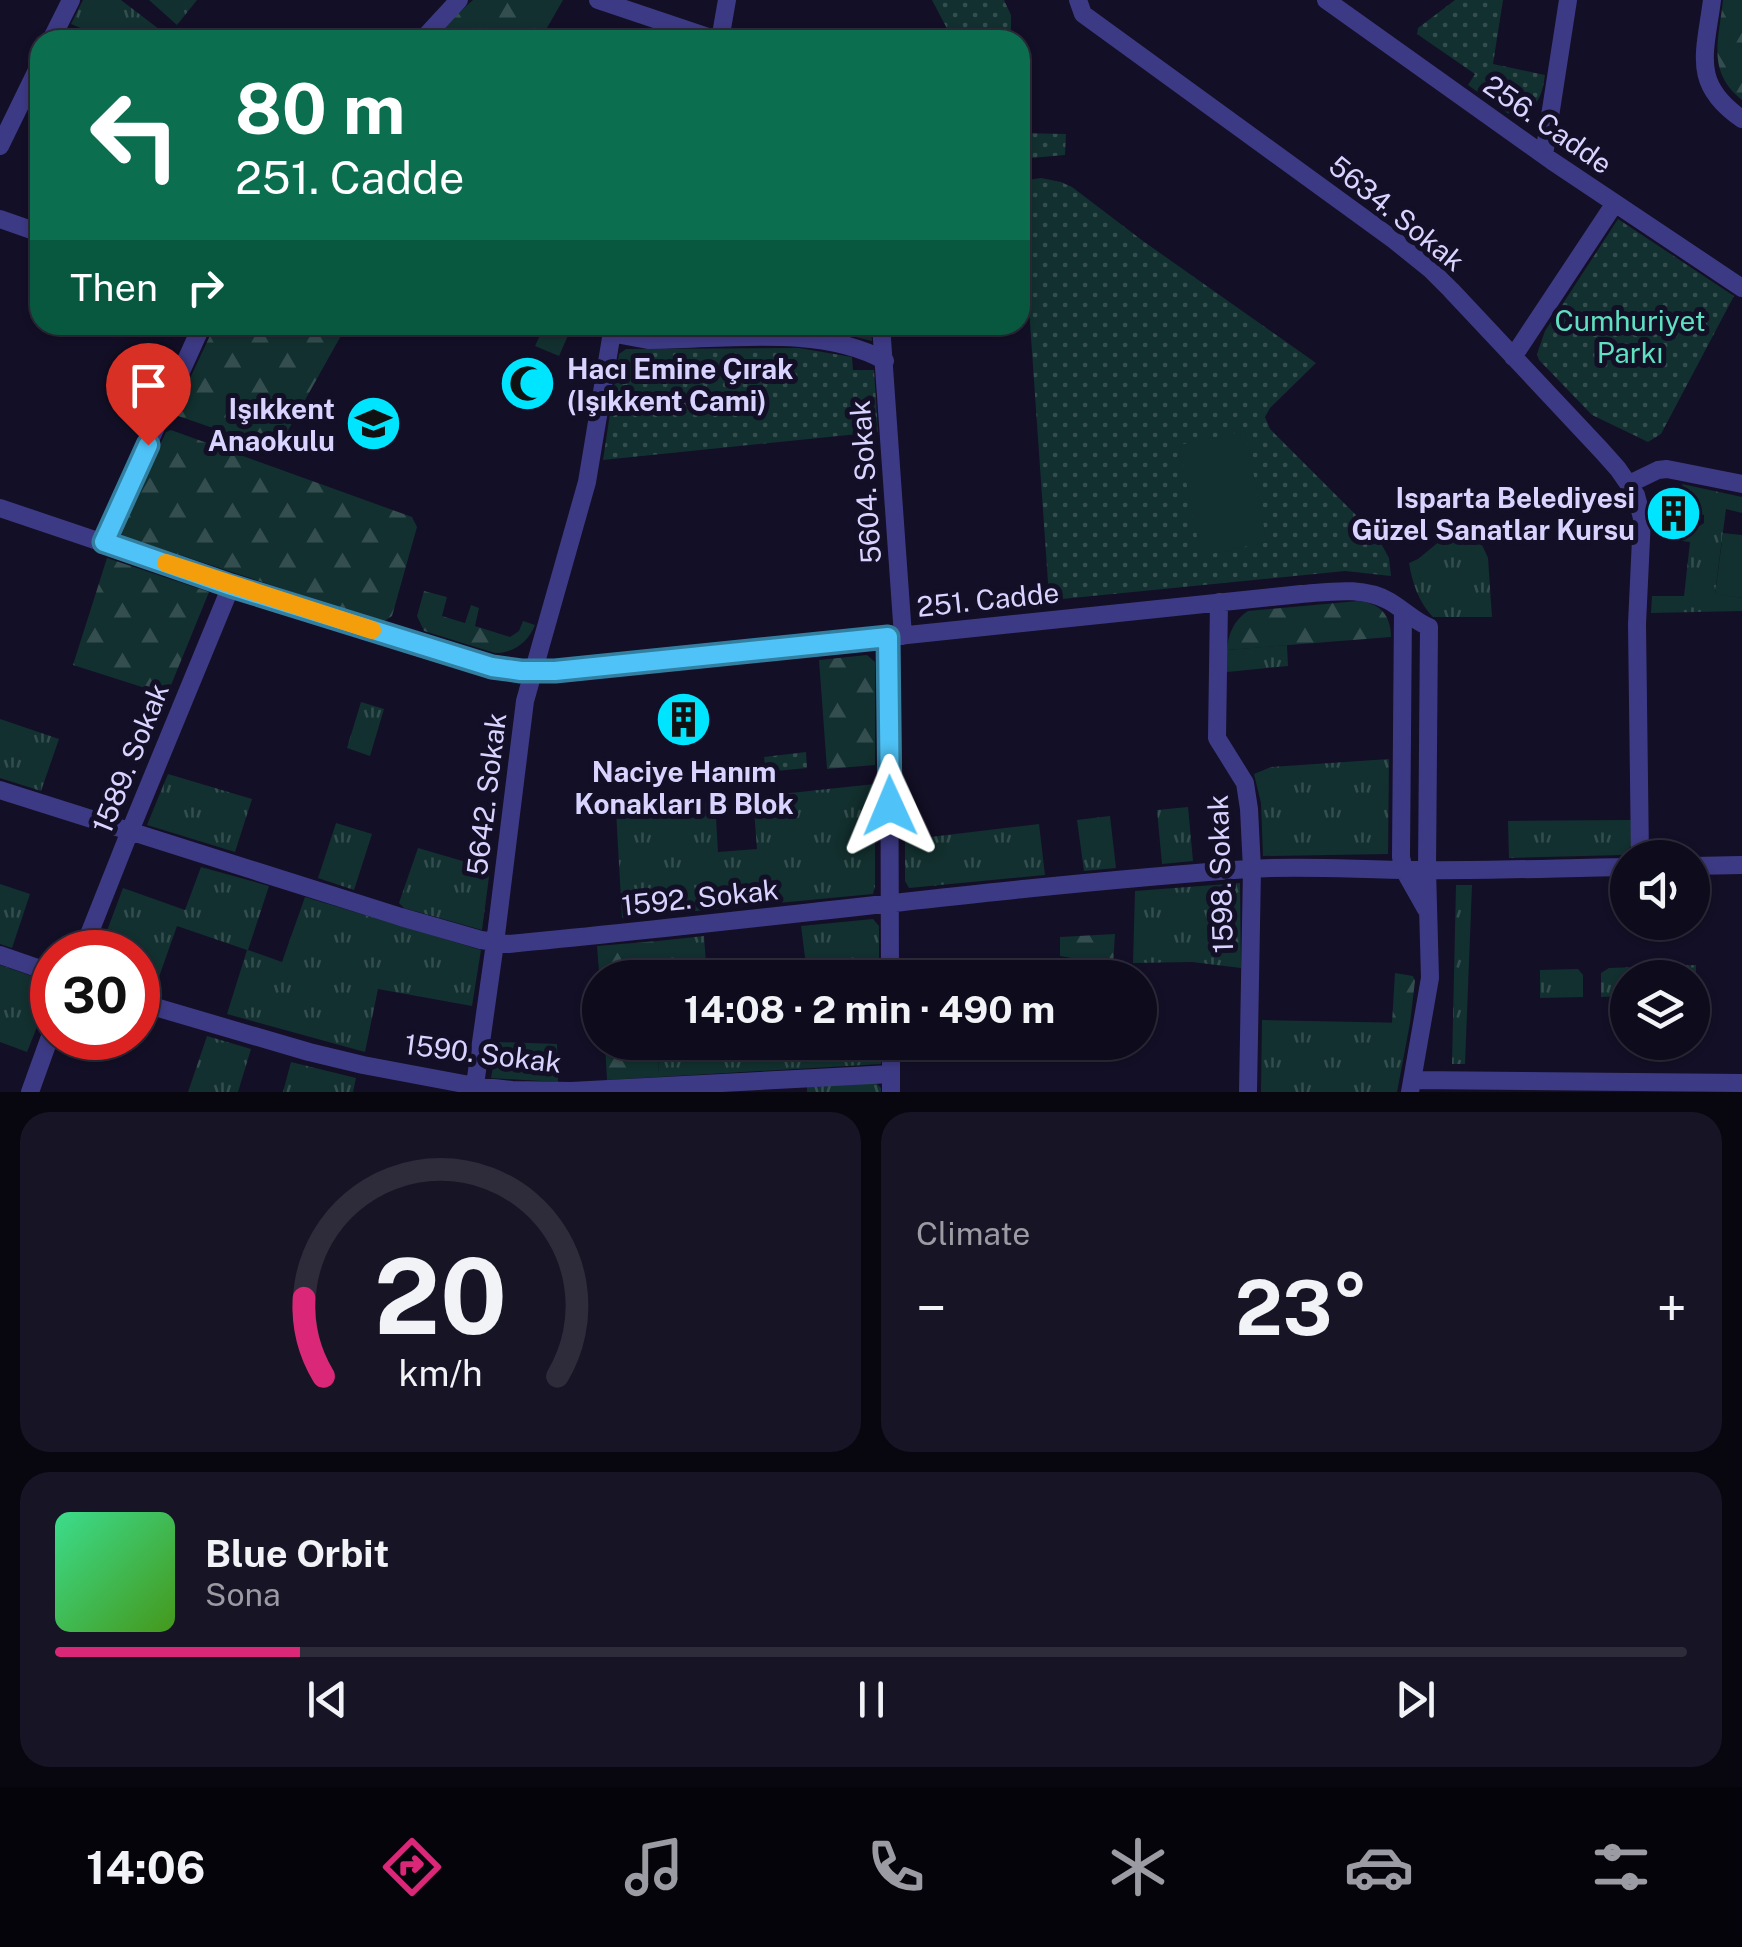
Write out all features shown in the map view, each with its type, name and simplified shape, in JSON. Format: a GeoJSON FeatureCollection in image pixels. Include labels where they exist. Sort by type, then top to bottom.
{"type":"FeatureCollection","features":[{"type":"Feature","properties":{"kind":"street"},"geometry":{"type":"LineString","coordinates":[[57,30],[71,0]]}},
{"type":"Feature","properties":{"kind":"street"},"geometry":{"type":"LineString","coordinates":[[431,30],[459,0]]}},
{"type":"Feature","properties":{"kind":"street"},"geometry":{"type":"LineString","coordinates":[[598,0],[689,30]]}},
{"type":"Feature","properties":{"kind":"street"},"geometry":{"type":"LineString","coordinates":[[721,30],[727,0]]}},
{"type":"Feature","properties":{"kind":"street"},"geometry":{"type":"LineString","coordinates":[[1544,156],[1568,0]]}},
{"type":"Feature","properties":{"kind":"street"},"geometry":{"type":"LineString","coordinates":[[1712,0],[1706,74],[1716,97],[1742,119]]}},
{"type":"Feature","properties":{"kind":"street","name":"256. Cadde"},"geometry":{"type":"LineString","coordinates":[[1338,4],[1544,156],[1742,288]]}},
{"type":"Feature","properties":{"kind":"street","name":"5634. Sokak"},"geometry":{"type":"LineString","coordinates":[[1081,7],[1413,255],[1602,451],[1629,484],[1642,518],[1638,624],[1640,840]]}},
{"type":"Feature","properties":{"kind":"street"},"geometry":{"type":"LineString","coordinates":[[0,146],[30,84]]}},
{"type":"Feature","properties":{"kind":"street"},"geometry":{"type":"LineString","coordinates":[[1513,357],[1614,203]]}},
{"type":"Feature","properties":{"kind":"street"},"geometry":{"type":"LineString","coordinates":[[0,220],[30,230]]}},
{"type":"Feature","properties":{"kind":"street"},"geometry":{"type":"LineString","coordinates":[[104,542],[197,335]]}},
{"type":"Feature","properties":{"kind":"street","name":"5642. Sokak"},"geometry":{"type":"LineString","coordinates":[[475,1089],[525,701],[587,482],[604,335]]}},
{"type":"Feature","properties":{"kind":"street"},"geometry":{"type":"LineString","coordinates":[[630,335],[648,340],[812,339],[852,348],[884,361]]}},
{"type":"Feature","properties":{"kind":"street","name":"5604. Sokak"},"geometry":{"type":"LineString","coordinates":[[883,335],[896,636],[890,960]]}},
{"type":"Feature","properties":{"kind":"street"},"geometry":{"type":"LineString","coordinates":[[1629,484],[1667,469],[1742,484]]}},
{"type":"Feature","properties":{"kind":"street","name":"251. Cadde"},"geometry":{"type":"LineString","coordinates":[[0,508],[231,586],[492,667],[533,671],[1352,591],[1382,597],[1403,611]]}},
{"type":"Feature","properties":{"kind":"street","name":"1589. Sokak"},"geometry":{"type":"LineString","coordinates":[[91,930],[231,586]]}},
{"type":"Feature","properties":{"kind":"street","name":"1598. Sokak"},"geometry":{"type":"LineString","coordinates":[[1220,602],[1217,738],[1246,784],[1250,809],[1248,1092]]}},
{"type":"Feature","properties":{"kind":"street"},"geometry":{"type":"LineString","coordinates":[[1403,611],[1401,857],[1429,915]]}},
{"type":"Feature","properties":{"kind":"street"},"geometry":{"type":"LineString","coordinates":[[1403,611],[1429,627],[1429,991],[1411,1086],[1742,1083]]}},
{"type":"Feature","properties":{"kind":"street","name":"1592. Sokak"},"geometry":{"type":"LineString","coordinates":[[0,790],[400,917],[509,944],[1252,869],[1610,867]]}},
{"type":"Feature","properties":{"kind":"street"},"geometry":{"type":"LineString","coordinates":[[1710,866],[1742,865]]}},
{"type":"Feature","properties":{"kind":"street"},"geometry":{"type":"LineString","coordinates":[[0,955],[30,965]]}},
{"type":"Feature","properties":{"kind":"street","name":"1590. Sokak"},"geometry":{"type":"LineString","coordinates":[[160,1008],[309,1052],[475,1089],[546,1092],[891,1083]]}},
{"type":"Feature","properties":{"kind":"street"},"geometry":{"type":"LineString","coordinates":[[30,1092],[42,1060]]}},
{"type":"Feature","properties":{"kind":"green space"},"geometry":{"type":"Polygon","coordinates":[[[83,0],[121,0],[160,30],[85,30],[71,24],[83,0]]]}},
{"type":"Feature","properties":{"kind":"green space"},"geometry":{"type":"Polygon","coordinates":[[[149,0],[197,0],[177,25],[149,0]]]}},
{"type":"Feature","properties":{"kind":"green space"},"geometry":{"type":"Polygon","coordinates":[[[473,0],[563,0],[546,30],[443,30],[473,0]]]}},
{"type":"Feature","properties":{"kind":"green space"},"geometry":{"type":"Polygon","coordinates":[[[932,0],[1004,0],[1011,15],[1011,30],[948,30],[932,0]]]}},
{"type":"Feature","properties":{"kind":"green space"},"geometry":{"type":"Polygon","coordinates":[[[1455,0],[1503,0],[1493,64],[1545,75],[1540,95],[1530,109],[1517,116],[1507,113],[1468,85],[1475,74],[1417,34],[1418,28],[1455,0]]]}},
{"type":"Feature","properties":{"kind":"green space"},"geometry":{"type":"Polygon","coordinates":[[[1723,0],[1742,0],[1742,100],[1723,78],[1719,66],[1723,0]]]}},
{"type":"Feature","properties":{"kind":"green space"},"geometry":{"type":"Polygon","coordinates":[[[1030,133],[1066,134],[1065,155],[1030,158],[1030,133]]]}},
{"type":"Feature","properties":{"kind":"green space"},"geometry":{"type":"Polygon","coordinates":[[[1041,178],[1072,187],[1316,363],[1265,417],[1270,429],[1377,536],[1389,558],[1391,576],[1345,571],[1052,600],[1049,597],[1030,323],[1030,180],[1041,178]]]}},
{"type":"Feature","properties":{"kind":"green space","name":"Cumhuriyet Parkı"},"geometry":{"type":"Polygon","coordinates":[[[1618,219],[1734,296],[1661,434],[1648,442],[1592,415],[1537,354],[1545,331],[1618,219]]]}},
{"type":"Feature","properties":{"kind":"green space"},"geometry":{"type":"Polygon","coordinates":[[[210,335],[341,335],[277,450],[178,416],[176,408],[210,335]]]}},
{"type":"Feature","properties":{"kind":"green space"},"geometry":{"type":"Polygon","coordinates":[[[540,335],[568,335],[559,356],[535,346],[540,335]]]}},
{"type":"Feature","properties":{"kind":"green space"},"geometry":{"type":"Polygon","coordinates":[[[848,335],[871,335],[872,341],[848,335]]]}},
{"type":"Feature","properties":{"kind":"green space"},"geometry":{"type":"Polygon","coordinates":[[[799,348],[852,357],[853,370],[874,370],[878,432],[603,460],[619,354],[626,349],[799,348]]]}},
{"type":"Feature","properties":{"kind":"green space"},"geometry":{"type":"Polygon","coordinates":[[[171,430],[412,517],[417,527],[392,616],[383,622],[123,536],[120,531],[166,432],[171,430]]]}},
{"type":"Feature","properties":{"kind":"green space"},"geometry":{"type":"Polygon","coordinates":[[[1245,431],[1267,542],[1201,556],[1179,445],[1245,431]]]}},
{"type":"Feature","properties":{"kind":"green space"},"geometry":{"type":"Polygon","coordinates":[[[1682,484],[1742,497],[1742,513],[1726,509],[1715,593],[1742,598],[1742,611],[1651,613],[1652,596],[1684,596],[1690,542],[1675,537],[1689,526],[1704,523],[1704,515],[1691,512],[1692,503],[1682,484]]]}},
{"type":"Feature","properties":{"kind":"green space"},"geometry":{"type":"Polygon","coordinates":[[[1463,522],[1488,558],[1492,617],[1433,617],[1417,592],[1409,563],[1463,522]]]}},
{"type":"Feature","properties":{"kind":"green space"},"geometry":{"type":"Polygon","coordinates":[[[1723,533],[1742,535],[1742,598],[1715,594],[1723,533]]]}},
{"type":"Feature","properties":{"kind":"green space"},"geometry":{"type":"Polygon","coordinates":[[[107,558],[209,592],[167,695],[73,665],[107,558]]]}},
{"type":"Feature","properties":{"kind":"green space"},"geometry":{"type":"Polygon","coordinates":[[[424,591],[447,597],[442,616],[465,623],[471,605],[479,608],[475,626],[510,637],[519,631],[523,621],[535,625],[520,645],[495,653],[424,631],[417,616],[424,591]]]}},
{"type":"Feature","properties":{"kind":"green space"},"geometry":{"type":"Polygon","coordinates":[[[1358,601],[1383,612],[1391,637],[1227,650],[1233,628],[1248,611],[1358,601]]]}},
{"type":"Feature","properties":{"kind":"green space"},"geometry":{"type":"Polygon","coordinates":[[[1287,645],[1288,666],[1227,672],[1227,650],[1287,645]]]}},
{"type":"Feature","properties":{"kind":"green space"},"geometry":{"type":"Polygon","coordinates":[[[867,655],[875,662],[875,765],[827,769],[819,660],[867,655]]]}},
{"type":"Feature","properties":{"kind":"green space"},"geometry":{"type":"Polygon","coordinates":[[[361,702],[384,709],[370,756],[347,748],[361,702]]]}},
{"type":"Feature","properties":{"kind":"green space"},"geometry":{"type":"Polygon","coordinates":[[[0,719],[59,739],[41,791],[0,778],[0,719]]]}},
{"type":"Feature","properties":{"kind":"green space"},"geometry":{"type":"Polygon","coordinates":[[[806,752],[807,768],[766,772],[764,757],[806,752]]]}},
{"type":"Feature","properties":{"kind":"green space"},"geometry":{"type":"Polygon","coordinates":[[[1389,759],[1388,854],[1263,856],[1261,803],[1254,774],[1271,767],[1389,759]]]}},
{"type":"Feature","properties":{"kind":"green space"},"geometry":{"type":"Polygon","coordinates":[[[168,774],[252,799],[235,852],[147,825],[168,774]]]}},
{"type":"Feature","properties":{"kind":"green space"},"geometry":{"type":"Polygon","coordinates":[[[875,784],[873,894],[622,918],[616,810],[715,801],[718,852],[757,849],[753,797],[875,784]]]}},
{"type":"Feature","properties":{"kind":"green space"},"geometry":{"type":"Polygon","coordinates":[[[1188,807],[1193,861],[1162,864],[1157,810],[1188,807]]]}},
{"type":"Feature","properties":{"kind":"green space"},"geometry":{"type":"Polygon","coordinates":[[[1110,816],[1116,868],[1084,871],[1077,820],[1110,816]]]}},
{"type":"Feature","properties":{"kind":"green space"},"geometry":{"type":"Polygon","coordinates":[[[1631,820],[1631,840],[1610,840],[1610,855],[1509,858],[1508,821],[1631,820]]]}},
{"type":"Feature","properties":{"kind":"green space"},"geometry":{"type":"Polygon","coordinates":[[[336,823],[372,834],[354,890],[318,878],[336,823]]]}},
{"type":"Feature","properties":{"kind":"green space"},"geometry":{"type":"Polygon","coordinates":[[[1039,824],[1045,875],[909,888],[905,881],[905,840],[1039,824]]]}},
{"type":"Feature","properties":{"kind":"green space"},"geometry":{"type":"Polygon","coordinates":[[[418,848],[490,869],[482,930],[404,908],[399,903],[418,848]]]}},
{"type":"Feature","properties":{"kind":"green space"},"geometry":{"type":"Polygon","coordinates":[[[201,867],[269,886],[248,950],[282,962],[305,897],[481,950],[472,1006],[378,989],[365,1052],[227,1014],[247,950],[177,926],[160,974],[160,930],[107,930],[123,888],[185,910],[201,867]]]}},
{"type":"Feature","properties":{"kind":"green space"},"geometry":{"type":"Polygon","coordinates":[[[1240,883],[1241,968],[1133,960],[1135,891],[1240,883]]]}},
{"type":"Feature","properties":{"kind":"green space"},"geometry":{"type":"Polygon","coordinates":[[[0,884],[30,894],[12,948],[0,944],[0,884]]]}},
{"type":"Feature","properties":{"kind":"green space"},"geometry":{"type":"Polygon","coordinates":[[[1456,885],[1472,885],[1465,1064],[1452,1064],[1456,885]]]}},
{"type":"Feature","properties":{"kind":"green space"},"geometry":{"type":"Polygon","coordinates":[[[873,919],[879,926],[879,958],[805,960],[801,926],[873,919]]]}},
{"type":"Feature","properties":{"kind":"green space"},"geometry":{"type":"Polygon","coordinates":[[[1115,934],[1113,960],[1060,956],[1060,937],[1115,934]]]}},
{"type":"Feature","properties":{"kind":"green space"},"geometry":{"type":"Polygon","coordinates":[[[704,936],[706,960],[658,960],[658,941],[704,936]]]}},
{"type":"Feature","properties":{"kind":"green space"},"geometry":{"type":"Polygon","coordinates":[[[658,941],[658,960],[598,960],[597,946],[658,941]]]}},
{"type":"Feature","properties":{"kind":"green space"},"geometry":{"type":"Polygon","coordinates":[[[0,965],[30,975],[30,1044],[27,1052],[0,1042],[0,965]]]}},
{"type":"Feature","properties":{"kind":"green space"},"geometry":{"type":"Polygon","coordinates":[[[1609,968],[1610,997],[1601,997],[1601,973],[1609,968]]]}},
{"type":"Feature","properties":{"kind":"green space"},"geometry":{"type":"Polygon","coordinates":[[[1578,969],[1583,975],[1583,997],[1540,998],[1540,970],[1578,969]]]}},
{"type":"Feature","properties":{"kind":"green space"},"geometry":{"type":"Polygon","coordinates":[[[1395,973],[1413,976],[1415,981],[1410,1023],[1392,1023],[1395,973]]]}},
{"type":"Feature","properties":{"kind":"green space"},"geometry":{"type":"Polygon","coordinates":[[[1262,1020],[1410,1023],[1397,1092],[1261,1092],[1262,1020]]]}},
{"type":"Feature","properties":{"kind":"green space"},"geometry":{"type":"Polygon","coordinates":[[[207,1036],[251,1049],[238,1092],[188,1092],[207,1036]]]}},
{"type":"Feature","properties":{"kind":"green space"},"geometry":{"type":"Polygon","coordinates":[[[497,1042],[557,1044],[558,1082],[491,1078],[497,1042]]]}},
{"type":"Feature","properties":{"kind":"green space"},"geometry":{"type":"Polygon","coordinates":[[[606,1060],[658,1060],[659,1077],[607,1080],[606,1060]]]}},
{"type":"Feature","properties":{"kind":"green space"},"geometry":{"type":"Polygon","coordinates":[[[658,1060],[881,1060],[881,1064],[659,1077],[658,1060]]]}},
{"type":"Feature","properties":{"kind":"green space"},"geometry":{"type":"Polygon","coordinates":[[[291,1062],[356,1078],[353,1092],[283,1092],[291,1062]]]}},
{"type":"Feature","properties":{"kind":"green space"},"geometry":{"type":"Polygon","coordinates":[[[876,1083],[881,1092],[807,1092],[807,1087],[876,1083]]]}},
{"type":"Feature","properties":{"kind":"slow traffic"},"geometry":{"type":"LineString","coordinates":[[166,563],[372,630]]}},
{"type":"Feature","properties":{"kind":"place","name":"Hacı Emine Çırak (Işıkkent Cami)"},"geometry":{"type":"Point","coordinates":[528,384]}},
{"type":"Feature","properties":{"kind":"place","name":"Işıkkent Anaokulu"},"geometry":{"type":"Point","coordinates":[374,424]}},
{"type":"Feature","properties":{"kind":"place","name":"Isparta Belediyesi Güzel Sanatlar Kursu"},"geometry":{"type":"Point","coordinates":[1674,513]}},
{"type":"Feature","properties":{"kind":"place","name":"Naciye Hanım Konakları B Blok"},"geometry":{"type":"Point","coordinates":[684,720]}},
{"type":"Feature","properties":{"kind":"route"},"geometry":{"type":"LineString","coordinates":[[148,445],[104,542],[492,667],[555,671],[888,637],[890,806]]}}]}
